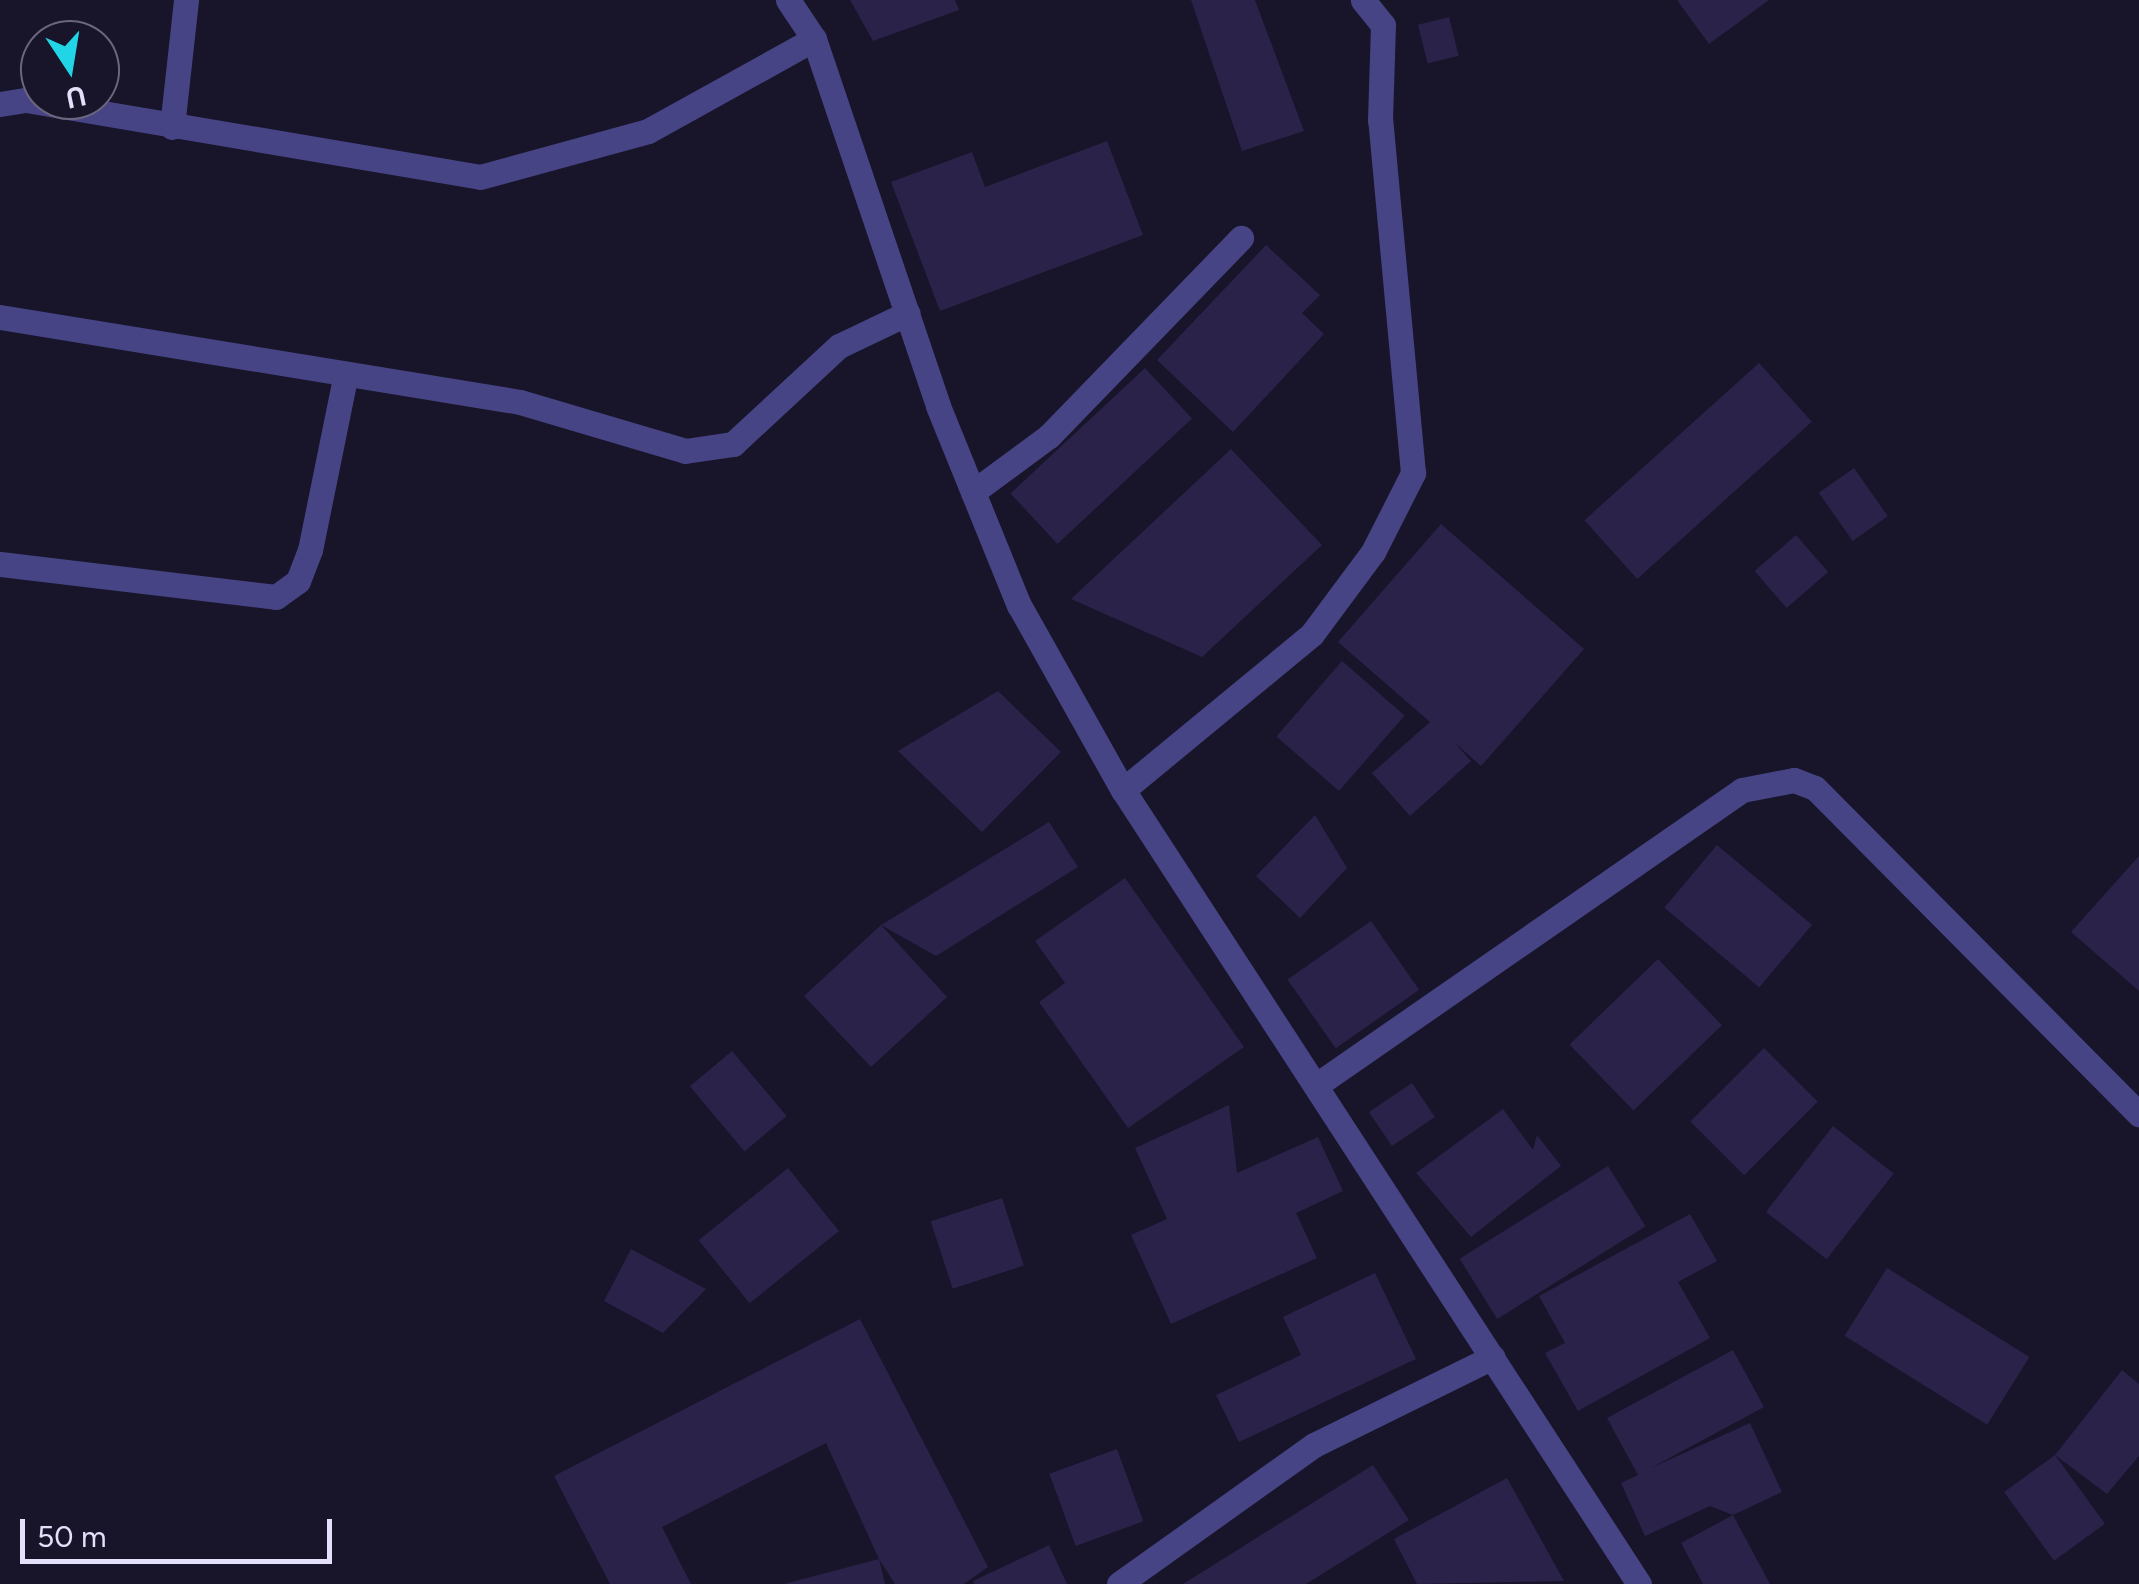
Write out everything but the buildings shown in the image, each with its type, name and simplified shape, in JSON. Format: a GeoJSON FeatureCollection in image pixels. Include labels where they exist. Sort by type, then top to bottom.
{"type":"FeatureCollection","features":[{"type":"Feature","properties":{"kind":"street"},"geometry":{"type":"LineString","coordinates":[[172,127],[186,0]]}},
{"type":"Feature","properties":{"kind":"street"},"geometry":{"type":"LineString","coordinates":[[788,0],[814,38],[908,313],[1019,605],[1123,790],[1318,1084],[1638,1584]]}},
{"type":"Feature","properties":{"kind":"street"},"geometry":{"type":"LineString","coordinates":[[1123,790],[1312,634],[1373,552],[1413,473],[1380,120],[1383,25],[1362,0]]}},
{"type":"Feature","properties":{"kind":"street"},"geometry":{"type":"LineString","coordinates":[[0,104],[26,100],[449,178],[496,175],[658,127],[814,38]]}},
{"type":"Feature","properties":{"kind":"street"},"geometry":{"type":"LineString","coordinates":[[973,492],[1049,436],[1241,238]]}},
{"type":"Feature","properties":{"kind":"street"},"geometry":{"type":"LineString","coordinates":[[0,317],[345,378],[520,402],[712,450],[750,432],[839,346],[908,313]]}},
{"type":"Feature","properties":{"kind":"street"},"geometry":{"type":"LineString","coordinates":[[0,564],[276,596],[298,581],[310,550],[345,378]]}},
{"type":"Feature","properties":{"kind":"street"},"geometry":{"type":"LineString","coordinates":[[1318,1084],[1742,790],[1794,780],[1816,788],[2139,1114]]}},
{"type":"Feature","properties":{"kind":"street"},"geometry":{"type":"LineString","coordinates":[[1119,1584],[1314,1445],[1493,1357]]}}]}
